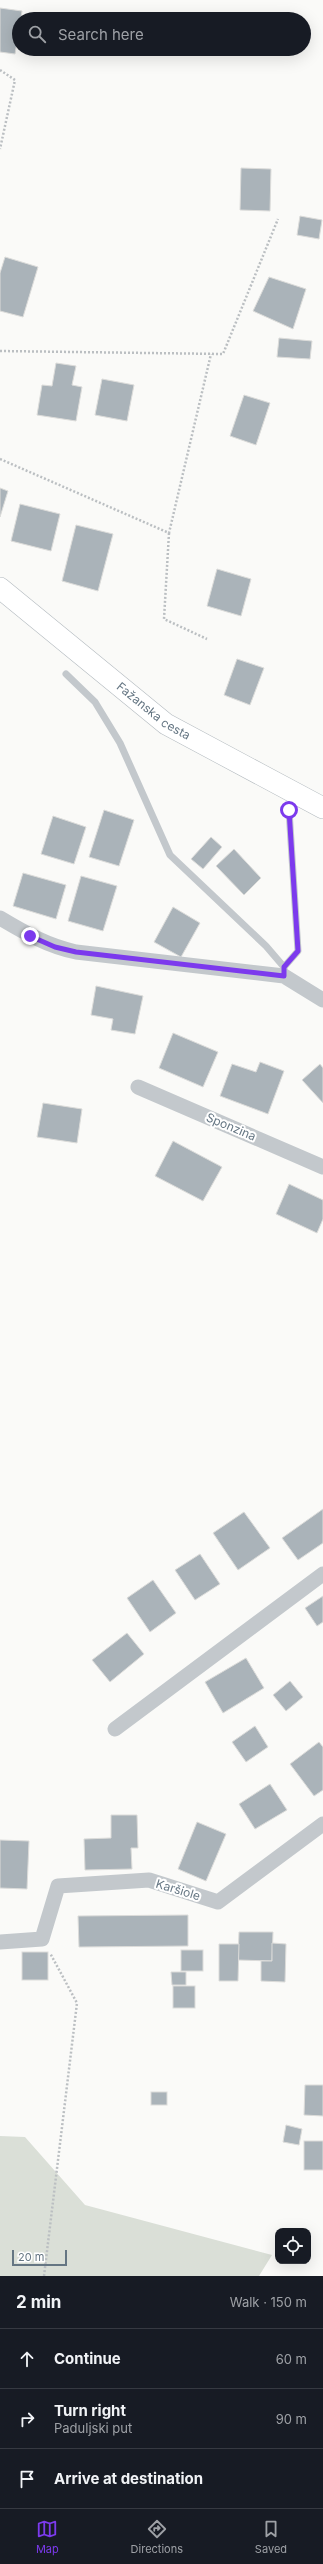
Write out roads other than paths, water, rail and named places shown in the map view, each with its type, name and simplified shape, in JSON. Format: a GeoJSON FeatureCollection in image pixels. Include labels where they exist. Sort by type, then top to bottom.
{"type":"FeatureCollection","features":[{"type":"Feature","properties":{"kind":"main road","name":"Fažanska cesta"},"geometry":{"type":"LineString","coordinates":[[0,588],[166,724],[323,808]]}},
{"type":"Feature","properties":{"kind":"street"},"geometry":{"type":"LineString","coordinates":[[0,918],[30,936],[55,947],[76,952],[284,972],[323,1000]]}},
{"type":"Feature","properties":{"kind":"street","name":"Sponzina"},"geometry":{"type":"LineString","coordinates":[[138,1087],[323,1167]]}},
{"type":"Feature","properties":{"kind":"street"},"geometry":{"type":"LineString","coordinates":[[115,1729],[323,1574]]}},
{"type":"Feature","properties":{"kind":"street","name":"Karšiole"},"geometry":{"type":"LineString","coordinates":[[0,1942],[42,1939],[58,1886],[149,1880],[218,1902],[323,1824]]}},
{"type":"Feature","properties":{"kind":"lane"},"geometry":{"type":"LineString","coordinates":[[66,674],[94,702],[120,743],[170,855],[266,946],[284,972],[298,951],[289,810]]}}]}
